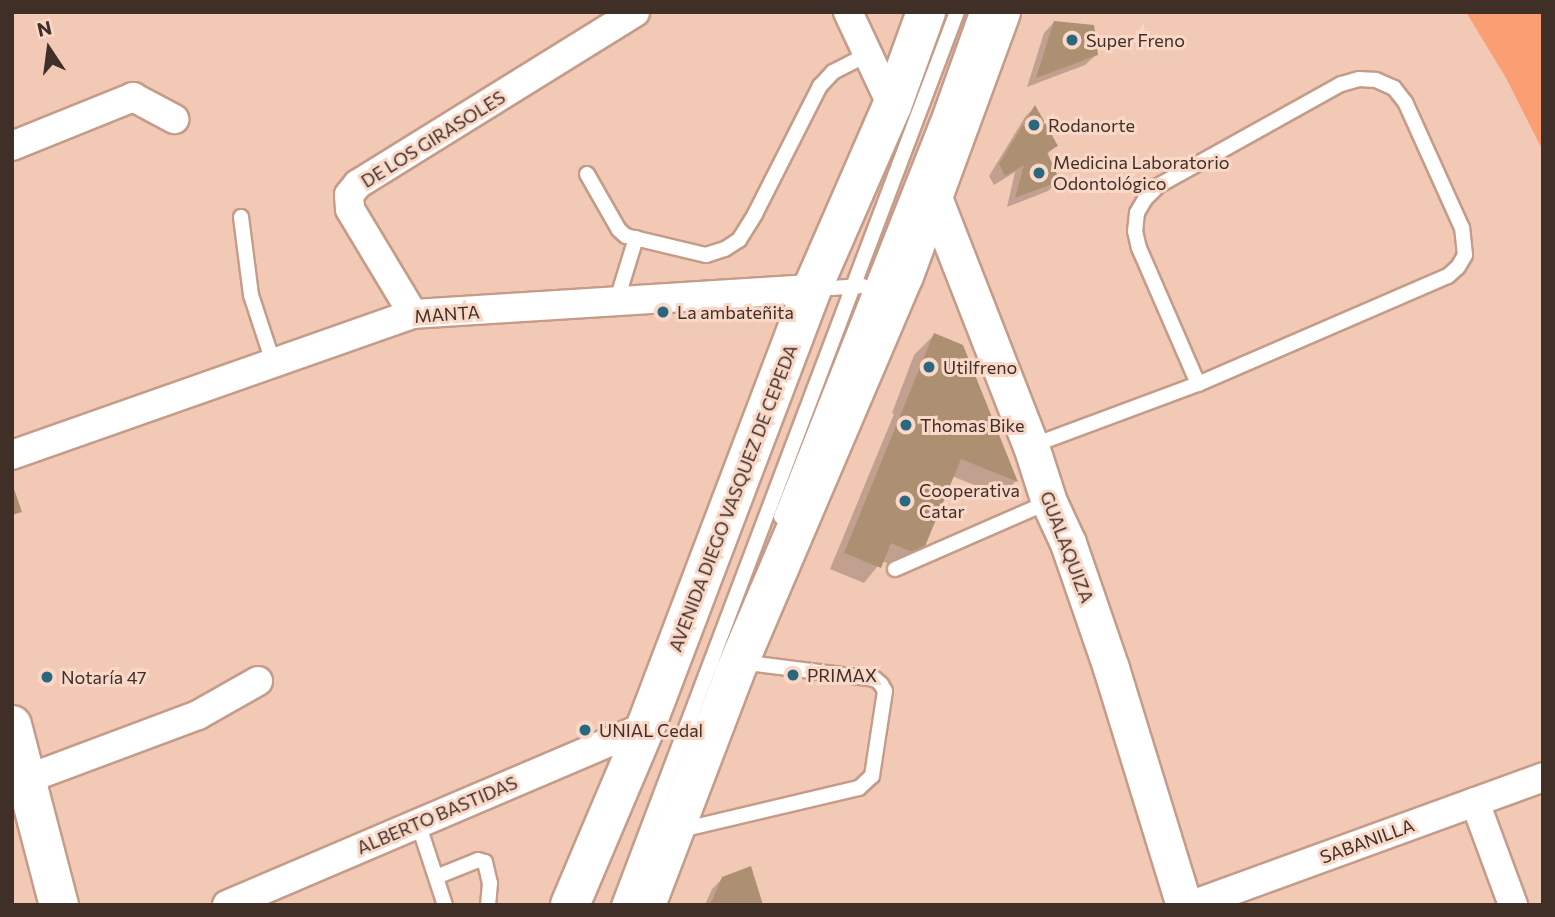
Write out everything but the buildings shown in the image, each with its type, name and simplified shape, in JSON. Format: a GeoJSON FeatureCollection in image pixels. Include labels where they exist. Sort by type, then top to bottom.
{"type":"FeatureCollection","features":[{"type":"Feature","properties":{"kind":"main road","name":"AVENIDA DIEGO VASQUEZ DE CEPEDA"},"geometry":{"type":"LineString","coordinates":[[570,905],[646,726],[811,289],[892,106],[926,12]]}},
{"type":"Feature","properties":{"kind":"main road"},"geometry":{"type":"LineString","coordinates":[[646,905],[888,281],[933,195],[1001,12]]}},
{"type":"Feature","properties":{"kind":"main road"},"geometry":{"type":"LineString","coordinates":[[12,725],[59,905]]}},
{"type":"Feature","properties":{"kind":"street","name":"DE LOS GIRASOLES"},"geometry":{"type":"LineString","coordinates":[[413,314],[350,209],[349,195],[358,184],[635,12]]}},
{"type":"Feature","properties":{"kind":"street"},"geometry":{"type":"LineString","coordinates":[[848,12],[892,106]]}},
{"type":"Feature","properties":{"kind":"street"},"geometry":{"type":"LineString","coordinates":[[12,146],[133,97],[174,119]]}},
{"type":"Feature","properties":{"kind":"street","name":"GUALAQUIZA"},"geometry":{"type":"LineString","coordinates":[[933,195],[1031,446],[1049,502],[1068,543],[1111,668],[1184,905]]}},
{"type":"Feature","properties":{"kind":"street","name":"MANTA"},"geometry":{"type":"LineString","coordinates":[[12,455],[413,314],[811,289]]}},
{"type":"Feature","properties":{"kind":"street"},"geometry":{"type":"LineString","coordinates":[[27,779],[198,715],[258,681]]}},
{"type":"Feature","properties":{"kind":"street","name":"ALBERTO BASTIDAS"},"geometry":{"type":"LineString","coordinates":[[227,905],[646,726]]}},
{"type":"Feature","properties":{"kind":"street","name":"SABANILLA"},"geometry":{"type":"LineString","coordinates":[[1192,905],[1543,777]]}},
{"type":"Feature","properties":{"kind":"street"},"geometry":{"type":"LineString","coordinates":[[1475,802],[1513,905]]}},
{"type":"Feature","properties":{"kind":"lane"},"geometry":{"type":"LineString","coordinates":[[619,905],[957,12]]}},
{"type":"Feature","properties":{"kind":"lane"},"geometry":{"type":"LineString","coordinates":[[626,905],[888,281],[977,12]]}},
{"type":"Feature","properties":{"kind":"lane"},"geometry":{"type":"LineString","coordinates":[[587,174],[618,230],[636,238],[706,255],[725,249],[739,240],[820,86],[833,72],[868,54]]}},
{"type":"Feature","properties":{"kind":"lane"},"geometry":{"type":"LineString","coordinates":[[1031,446],[1198,384],[1448,276],[1458,268],[1465,255],[1462,228],[1405,102],[1394,88],[1376,80],[1359,79],[1341,84],[1158,186],[1145,199],[1136,213],[1135,231],[1139,248],[1198,384]]}},
{"type":"Feature","properties":{"kind":"lane"},"geometry":{"type":"LineString","coordinates":[[241,217],[251,295],[273,362]]}},
{"type":"Feature","properties":{"kind":"lane"},"geometry":{"type":"LineString","coordinates":[[616,303],[636,238]]}},
{"type":"Feature","properties":{"kind":"lane","name":"MANTA"},"geometry":{"type":"LineString","coordinates":[[811,289],[854,287],[888,281]]}},
{"type":"Feature","properties":{"kind":"lane"},"geometry":{"type":"LineString","coordinates":[[895,569],[1049,502]]}},
{"type":"Feature","properties":{"kind":"lane"},"geometry":{"type":"LineString","coordinates":[[676,831],[859,788],[873,776],[885,691],[881,684],[874,679],[739,662]]}},
{"type":"Feature","properties":{"kind":"lane"},"geometry":{"type":"LineString","coordinates":[[418,823],[444,905]]}},
{"type":"Feature","properties":{"kind":"lane"},"geometry":{"type":"LineString","coordinates":[[436,877],[478,859],[485,862],[490,883],[488,905]]}},
{"type":"Feature","properties":{"kind":"shaded area"},"geometry":{"type":"Polygon","coordinates":[[[1466,12],[1543,12],[1543,151],[1506,78],[1466,12]]]}},
{"type":"Feature","properties":{"kind":"place","name":"Super Freno"},"geometry":{"type":"Point","coordinates":[1072,40]}},
{"type":"Feature","properties":{"kind":"place","name":"Rodanorte"},"geometry":{"type":"Point","coordinates":[1034,125]}},
{"type":"Feature","properties":{"kind":"place","name":"Medicina Laboratorio Odontológico"},"geometry":{"type":"Point","coordinates":[1039,173]}},
{"type":"Feature","properties":{"kind":"place","name":"La ambateñita"},"geometry":{"type":"Point","coordinates":[663,312]}},
{"type":"Feature","properties":{"kind":"place","name":"Utilfreno"},"geometry":{"type":"Point","coordinates":[929,367]}},
{"type":"Feature","properties":{"kind":"place","name":"Thomas Bike"},"geometry":{"type":"Point","coordinates":[906,425]}},
{"type":"Feature","properties":{"kind":"place","name":"Cooperativa Catar"},"geometry":{"type":"Point","coordinates":[905,501]}},
{"type":"Feature","properties":{"kind":"place","name":"PRIMAX"},"geometry":{"type":"Point","coordinates":[793,675]}},
{"type":"Feature","properties":{"kind":"place","name":"Notaría 47"},"geometry":{"type":"Point","coordinates":[47,677]}},
{"type":"Feature","properties":{"kind":"place","name":"UNIAL Cedal"},"geometry":{"type":"Point","coordinates":[585,730]}}]}
